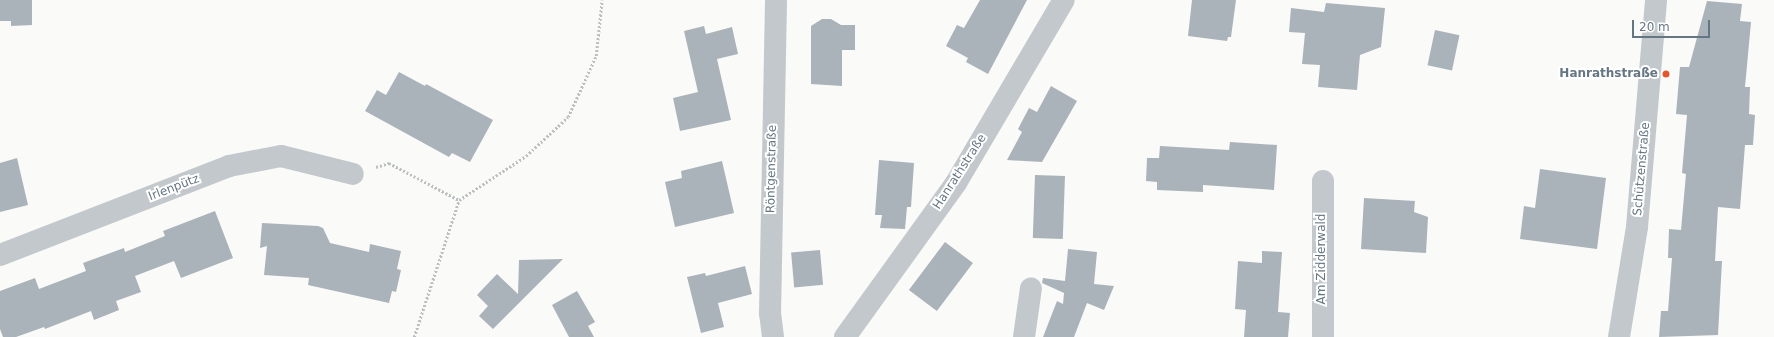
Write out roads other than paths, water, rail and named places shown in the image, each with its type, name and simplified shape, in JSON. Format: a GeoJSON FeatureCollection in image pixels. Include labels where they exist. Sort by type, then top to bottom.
{"type":"FeatureCollection","features":[{"type":"Feature","properties":{"kind":"street","name":"Röntgenstraße"},"geometry":{"type":"LineString","coordinates":[[773,337],[770,314],[776,0]]}},
{"type":"Feature","properties":{"kind":"street","name":"Hanrathstraße"},"geometry":{"type":"LineString","coordinates":[[845,337],[956,183],[1064,0]]}},
{"type":"Feature","properties":{"kind":"street","name":"Schützenstraße"},"geometry":{"type":"LineString","coordinates":[[1619,337],[1637,227],[1656,0]]}},
{"type":"Feature","properties":{"kind":"street","name":"Irlenpütz"},"geometry":{"type":"LineString","coordinates":[[0,255],[229,166],[281,156],[353,174]]}},
{"type":"Feature","properties":{"kind":"street","name":"Am Zidderwald"},"geometry":{"type":"LineString","coordinates":[[1323,181],[1323,337]]}},
{"type":"Feature","properties":{"kind":"street"},"geometry":{"type":"LineString","coordinates":[[1024,337],[1031,288]]}},
{"type":"Feature","properties":{"kind":"place","name":"Hanrathstraße"},"geometry":{"type":"Point","coordinates":[1666,74]}}]}
